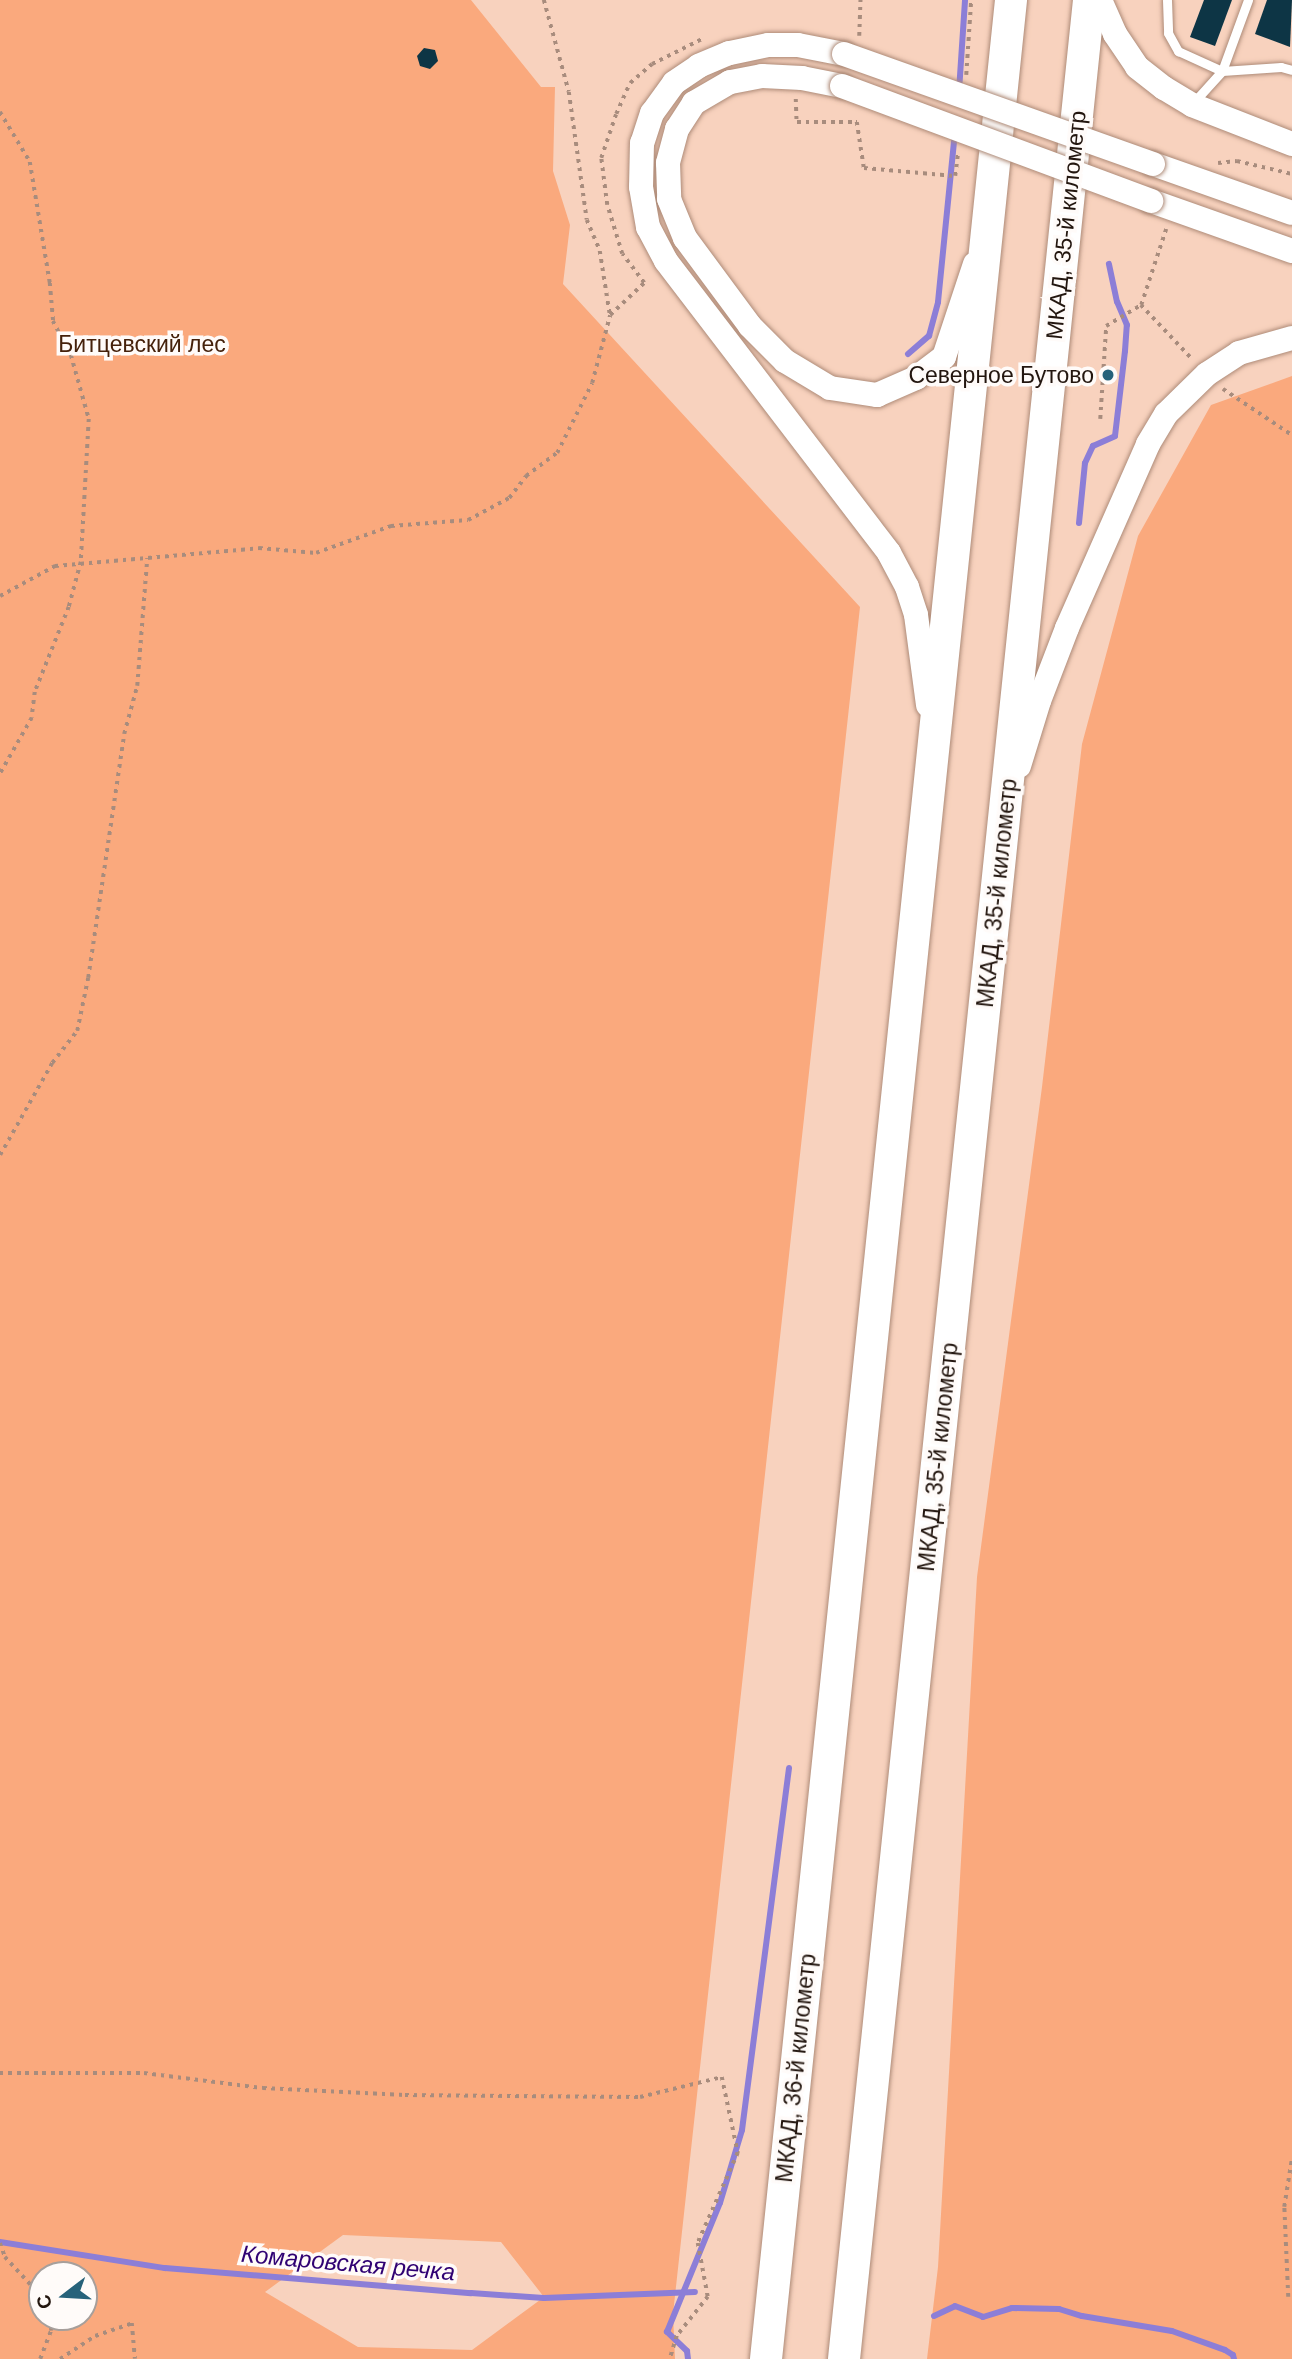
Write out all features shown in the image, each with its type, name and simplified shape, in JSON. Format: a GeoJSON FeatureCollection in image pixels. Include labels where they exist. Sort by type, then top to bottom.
{"type":"FeatureCollection","features":[{"type":"Feature","properties":{"kind":"highway"},"geometry":{"type":"LineString","coordinates":[[927,808],[1011,0]]}},
{"type":"Feature","properties":{"kind":"highway","name":"МКАД, 35-й километр"},"geometry":{"type":"LineString","coordinates":[[844,2359],[1089,0]]}},
{"type":"Feature","properties":{"kind":"highway","name":"МКАД, 36-й километр"},"geometry":{"type":"LineString","coordinates":[[766,2359],[927,808]]}},
{"type":"Feature","properties":{"kind":"main road"},"geometry":{"type":"LineString","coordinates":[[1100,0],[1115,34],[1137,67],[1164,88],[1192,105],[1292,144]]}},
{"type":"Feature","properties":{"kind":"main road"},"geometry":{"type":"LineString","coordinates":[[927,808],[929,708],[922,645],[907,587],[889,553],[666,261],[648,227],[641,187],[642,143],[652,113],[674,83],[699,66],[729,53],[768,45],[798,45],[845,54],[1292,212]]}},
{"type":"Feature","properties":{"kind":"main road"},"geometry":{"type":"LineString","coordinates":[[987,226],[944,358],[916,378],[877,395],[830,388],[785,361],[750,326],[685,238],[669,199],[668,163],[677,129],[694,103],[730,82],[762,76],[802,78],[842,86],[1292,251]]}},
{"type":"Feature","properties":{"kind":"main road"},"geometry":{"type":"LineString","coordinates":[[1000,856],[1019,767],[1039,701],[1067,628],[1149,444],[1166,414],[1207,374],[1239,353],[1292,338]]}},
{"type":"Feature","properties":{"kind":"lane"},"geometry":{"type":"LineString","coordinates":[[1167,0],[1168,33],[1178,51],[1222,71],[1280,67],[1292,70]]}},
{"type":"Feature","properties":{"kind":"lane"},"geometry":{"type":"LineString","coordinates":[[1192,105],[1222,71],[1248,0]]}},
{"type":"Feature","properties":{"kind":"path"},"geometry":{"type":"LineString","coordinates":[[0,596],[55,566],[259,548],[316,553],[391,526],[468,520],[509,498],[526,476],[557,453],[592,383],[610,315],[600,251],[587,220],[569,92],[544,0]]}},
{"type":"Feature","properties":{"kind":"path"},"geometry":{"type":"LineString","coordinates":[[796,90],[797,122],[857,122],[864,168],[955,176]]}},
{"type":"Feature","properties":{"kind":"path"},"geometry":{"type":"LineString","coordinates":[[0,112],[30,162],[50,283],[53,321],[71,355],[89,419],[81,562],[69,607],[35,692],[32,718],[0,774]]}},
{"type":"Feature","properties":{"kind":"path"},"geometry":{"type":"LineString","coordinates":[[1213,163],[1237,161],[1292,174]]}},
{"type":"Feature","properties":{"kind":"path"},"geometry":{"type":"LineString","coordinates":[[1100,419],[1106,326],[1141,305],[1168,223]]}},
{"type":"Feature","properties":{"kind":"path"},"geometry":{"type":"LineString","coordinates":[[610,315],[644,283]]}},
{"type":"Feature","properties":{"kind":"path"},"geometry":{"type":"LineString","coordinates":[[1141,305],[1214,383],[1292,435]]}},
{"type":"Feature","properties":{"kind":"path"},"geometry":{"type":"LineString","coordinates":[[0,1155],[52,1063],[77,1031],[88,978],[124,734],[137,685],[147,558]]}},
{"type":"Feature","properties":{"kind":"path"},"geometry":{"type":"LineString","coordinates":[[0,2073],[144,2073],[276,2088],[405,2095],[591,2097],[640,2097],[722,2077],[738,2153],[698,2243],[708,2297],[677,2336],[670,2359]]}},
{"type":"Feature","properties":{"kind":"path"},"geometry":{"type":"LineString","coordinates":[[1288,2297],[1284,2207],[1292,2157]]}},
{"type":"Feature","properties":{"kind":"path"},"geometry":{"type":"LineString","coordinates":[[0,2243],[5,2258],[28,2282]]}},
{"type":"Feature","properties":{"kind":"path"},"geometry":{"type":"LineString","coordinates":[[60,2359],[95,2336],[132,2323],[135,2359]]}},
{"type":"Feature","properties":{"kind":"path"},"geometry":{"type":"LineString","coordinates":[[40,2359],[51,2331]]}},
{"type":"Feature","properties":{"kind":"green space","name":"Битцевский лес"},"geometry":{"type":"Polygon","coordinates":[[[0,0],[471,0],[541,87],[555,87],[553,171],[570,225],[563,284],[860,607],[673,2314],[675,2359],[0,2359],[0,0]],[[343,2235],[265,2292],[358,2347],[472,2350],[544,2297],[501,2242],[343,2235]]]}},
{"type":"Feature","properties":{"kind":"green space"},"geometry":{"type":"Polygon","coordinates":[[[1292,376],[1292,2359],[927,2359],[938,2267],[977,1577],[1042,1087],[1082,744],[1138,536],[1211,405],[1292,376]]]}},
{"type":"Feature","properties":{"kind":"building"},"geometry":{"type":"Polygon","coordinates":[[[1204,0],[1232,0],[1215,46],[1190,37],[1204,0]]]}},
{"type":"Feature","properties":{"kind":"building"},"geometry":{"type":"Polygon","coordinates":[[[1267,0],[1292,0],[1290,47],[1255,34],[1267,0]]]}},
{"type":"Feature","properties":{"kind":"building"},"geometry":{"type":"Polygon","coordinates":[[[424,48],[435,50],[438,61],[430,69],[420,66],[417,56],[424,48]]]}},
{"type":"Feature","properties":{"kind":"waterway"},"geometry":{"type":"LineString","coordinates":[[959,91],[965,0]]}},
{"type":"Feature","properties":{"kind":"waterway"},"geometry":{"type":"LineString","coordinates":[[908,354],[929,336],[938,302],[955,133]]}},
{"type":"Feature","properties":{"kind":"waterway"},"geometry":{"type":"LineString","coordinates":[[1079,523],[1085,463],[1093,446],[1115,436],[1125,351],[1127,325],[1117,302],[1109,264]]}},
{"type":"Feature","properties":{"kind":"waterway"},"geometry":{"type":"LineString","coordinates":[[688,2359],[687,2351],[667,2332],[720,2203],[742,2130],[789,1768]]}},
{"type":"Feature","properties":{"kind":"waterway","name":"Комаровская речка"},"geometry":{"type":"LineString","coordinates":[[0,2242],[165,2268],[471,2293],[544,2298],[695,2292]]}},
{"type":"Feature","properties":{"kind":"waterway","name":"Комаровская речка"},"geometry":{"type":"LineString","coordinates":[[934,2316],[955,2306],[983,2317],[1012,2308],[1059,2309],[1082,2316],[1172,2331],[1225,2350],[1233,2355],[1234,2359]]}},
{"type":"Feature","properties":{"kind":"place","name":"Северное Бутово"},"geometry":{"type":"Point","coordinates":[1108,375]}}]}
